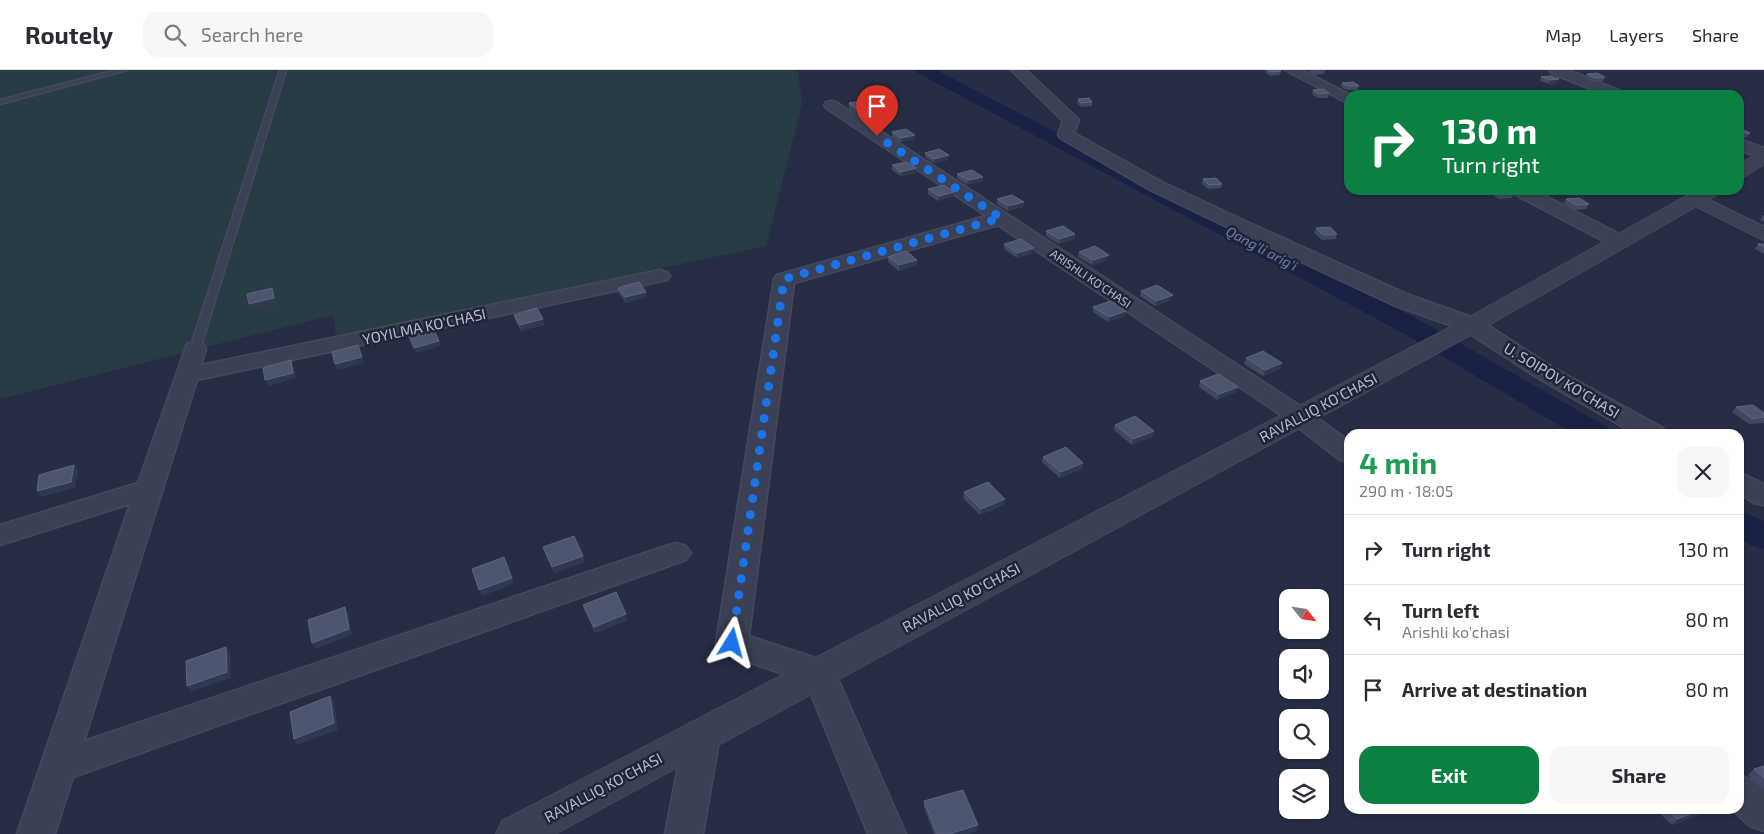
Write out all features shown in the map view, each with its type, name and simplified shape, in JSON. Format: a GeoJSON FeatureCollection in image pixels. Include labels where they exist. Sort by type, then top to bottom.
{"type":"FeatureCollection","features":[{"type":"Feature","properties":{"kind":"street","name":"U. SOIPOV KO'CHASI"},"geometry":{"type":"LineString","coordinates":[[1018,70],[1071,120],[1066,135],[1156,186],[1402,300],[1468,328],[1645,429]]}},
{"type":"Feature","properties":{"kind":"street"},"geometry":{"type":"LineString","coordinates":[[1292,70],[1344,97]]}},
{"type":"Feature","properties":{"kind":"street"},"geometry":{"type":"LineString","coordinates":[[1556,70],[1606,90]]}},
{"type":"Feature","properties":{"kind":"street","name":"ARISHLI KO'CHASI"},"geometry":{"type":"LineString","coordinates":[[831,105],[1299,416],[1344,450]]}},
{"type":"Feature","properties":{"kind":"street"},"geometry":{"type":"LineString","coordinates":[[1744,146],[1764,155]]}},
{"type":"Feature","properties":{"kind":"street"},"geometry":{"type":"LineString","coordinates":[[1744,169],[1764,155]]}},
{"type":"Feature","properties":{"kind":"street"},"geometry":{"type":"LineString","coordinates":[[1530,195],[1620,242]]}},
{"type":"Feature","properties":{"kind":"street"},"geometry":{"type":"LineString","coordinates":[[1703,195],[1764,234]]}},
{"type":"Feature","properties":{"kind":"street","name":"RAVALLIQ KO'CHASI"},"geometry":{"type":"LineString","coordinates":[[516,834],[1299,416],[1468,328],[1703,195]]}},
{"type":"Feature","properties":{"kind":"street"},"geometry":{"type":"LineString","coordinates":[[887,834],[819,673],[732,643],[784,279],[1001,218]]}},
{"type":"Feature","properties":{"kind":"street","name":"YOYILMA KO'CHASI"},"geometry":{"type":"LineString","coordinates":[[191,362],[660,276]]}},
{"type":"Feature","properties":{"kind":"street"},"geometry":{"type":"LineString","coordinates":[[36,834],[191,362]]}},
{"type":"Feature","properties":{"kind":"street"},"geometry":{"type":"LineString","coordinates":[[1744,484],[1764,496]]}},
{"type":"Feature","properties":{"kind":"street"},"geometry":{"type":"LineString","coordinates":[[0,535],[150,488]]}},
{"type":"Feature","properties":{"kind":"street"},"geometry":{"type":"LineString","coordinates":[[59,766],[676,553]]}},
{"type":"Feature","properties":{"kind":"street"},"geometry":{"type":"LineString","coordinates":[[684,834],[702,735]]}},
{"type":"Feature","properties":{"kind":"street"},"geometry":{"type":"LineString","coordinates":[[1744,796],[1764,814]]}},
{"type":"Feature","properties":{"kind":"lane"},"geometry":{"type":"LineString","coordinates":[[0,102],[124,70]]}},
{"type":"Feature","properties":{"kind":"lane"},"geometry":{"type":"LineString","coordinates":[[191,362],[283,70]]}},
{"type":"Feature","properties":{"kind":"shaded area"},"geometry":{"type":"Polygon","coordinates":[[[0,70],[798,70],[802,104],[766,246],[336,337],[334,315],[0,399],[0,70]]]}},
{"type":"Feature","properties":{"kind":"building"},"geometry":{"type":"Polygon","coordinates":[[[1268,70],[1279,70],[1281,71],[1271,72],[1268,70]]]}},
{"type":"Feature","properties":{"kind":"building"},"geometry":{"type":"Polygon","coordinates":[[[1597,73],[1605,77],[1595,78],[1587,74],[1597,73]]]}},
{"type":"Feature","properties":{"kind":"building"},"geometry":{"type":"Polygon","coordinates":[[[1550,76],[1559,79],[1550,80],[1541,77],[1550,76]]]}},
{"type":"Feature","properties":{"kind":"building"},"geometry":{"type":"Polygon","coordinates":[[[1353,82],[1359,86],[1348,86],[1342,83],[1353,82]]]}},
{"type":"Feature","properties":{"kind":"building"},"geometry":{"type":"Polygon","coordinates":[[[1324,89],[1329,93],[1319,94],[1313,90],[1324,89]]]}},
{"type":"Feature","properties":{"kind":"building"},"geometry":{"type":"Polygon","coordinates":[[[1089,98],[1092,102],[1081,103],[1078,99],[1089,98]]]}},
{"type":"Feature","properties":{"kind":"building"},"geometry":{"type":"Polygon","coordinates":[[[862,101],[870,105],[856,108],[849,103],[862,101]]]}},
{"type":"Feature","properties":{"kind":"building"},"geometry":{"type":"Polygon","coordinates":[[[882,113],[890,119],[876,122],[868,116],[882,113]]]}},
{"type":"Feature","properties":{"kind":"building"},"geometry":{"type":"Polygon","coordinates":[[[906,129],[915,135],[901,138],[892,132],[906,129]]]}},
{"type":"Feature","properties":{"kind":"building"},"geometry":{"type":"Polygon","coordinates":[[[939,149],[949,155],[934,159],[925,153],[939,149]]]}},
{"type":"Feature","properties":{"kind":"building"},"geometry":{"type":"Polygon","coordinates":[[[907,162],[916,168],[901,172],[892,165],[907,162]]]}},
{"type":"Feature","properties":{"kind":"building"},"geometry":{"type":"Polygon","coordinates":[[[972,170],[983,177],[968,180],[957,174],[972,170]]]}},
{"type":"Feature","properties":{"kind":"building"},"geometry":{"type":"Polygon","coordinates":[[[1216,178],[1222,184],[1209,185],[1203,179],[1216,178]]]}},
{"type":"Feature","properties":{"kind":"building"},"geometry":{"type":"Polygon","coordinates":[[[944,185],[954,192],[939,196],[928,189],[944,185]]]}},
{"type":"Feature","properties":{"kind":"building"},"geometry":{"type":"Polygon","coordinates":[[[1012,195],[1024,202],[1008,206],[997,199],[1012,195]]]}},
{"type":"Feature","properties":{"kind":"building"},"geometry":{"type":"Polygon","coordinates":[[[1579,198],[1589,204],[1576,205],[1566,199],[1579,198]]]}},
{"type":"Feature","properties":{"kind":"building"},"geometry":{"type":"Polygon","coordinates":[[[1063,226],[1075,234],[1059,239],[1046,231],[1063,226]]]}},
{"type":"Feature","properties":{"kind":"building"},"geometry":{"type":"Polygon","coordinates":[[[1330,227],[1337,234],[1323,235],[1316,228],[1330,227]]]}},
{"type":"Feature","properties":{"kind":"building"},"geometry":{"type":"Polygon","coordinates":[[[1021,239],[1034,248],[1017,253],[1004,244],[1021,239]]]}},
{"type":"Feature","properties":{"kind":"building"},"geometry":{"type":"Polygon","coordinates":[[[1095,246],[1109,255],[1093,260],[1079,252],[1095,246]]]}},
{"type":"Feature","properties":{"kind":"building"},"geometry":{"type":"Polygon","coordinates":[[[906,251],[917,260],[899,265],[888,257],[906,251]]]}},
{"type":"Feature","properties":{"kind":"building"},"geometry":{"type":"Polygon","coordinates":[[[639,282],[646,292],[625,297],[618,288],[639,282]]]}},
{"type":"Feature","properties":{"kind":"building"},"geometry":{"type":"Polygon","coordinates":[[[1157,285],[1173,295],[1156,301],[1141,291],[1157,285]]]}},
{"type":"Feature","properties":{"kind":"building"},"geometry":{"type":"Polygon","coordinates":[[[272,288],[274,298],[249,304],[247,294],[272,288]]]}},
{"type":"Feature","properties":{"kind":"building"},"geometry":{"type":"Polygon","coordinates":[[[1111,301],[1126,311],[1109,317],[1093,307],[1111,301]]]}},
{"type":"Feature","properties":{"kind":"building"},"geometry":{"type":"Polygon","coordinates":[[[537,308],[543,319],[520,325],[514,315],[537,308]]]}},
{"type":"Feature","properties":{"kind":"building"},"geometry":{"type":"Polygon","coordinates":[[[434,330],[439,341],[414,348],[409,336],[434,330]]]}},
{"type":"Feature","properties":{"kind":"building"},"geometry":{"type":"Polygon","coordinates":[[[358,345],[362,357],[335,364],[332,352],[358,345]]]}},
{"type":"Feature","properties":{"kind":"building"},"geometry":{"type":"Polygon","coordinates":[[[1263,351],[1282,363],[1265,370],[1246,358],[1263,351]]]}},
{"type":"Feature","properties":{"kind":"building"},"geometry":{"type":"Polygon","coordinates":[[[291,360],[293,373],[265,380],[263,368],[291,360]]]}},
{"type":"Feature","properties":{"kind":"building"},"geometry":{"type":"Polygon","coordinates":[[[1218,374],[1238,387],[1219,394],[1200,381],[1218,374]]]}},
{"type":"Feature","properties":{"kind":"building"},"geometry":{"type":"Polygon","coordinates":[[[1753,405],[1764,413],[1764,417],[1753,419],[1736,407],[1753,405]]]}},
{"type":"Feature","properties":{"kind":"building"},"geometry":{"type":"Polygon","coordinates":[[[1135,416],[1154,431],[1133,439],[1115,425],[1135,416]]]}},
{"type":"Feature","properties":{"kind":"building"},"geometry":{"type":"Polygon","coordinates":[[[1066,447],[1083,463],[1061,472],[1043,457],[1066,447]]]}},
{"type":"Feature","properties":{"kind":"building"},"geometry":{"type":"Polygon","coordinates":[[[74,465],[71,482],[37,491],[39,475],[74,465]]]}},
{"type":"Feature","properties":{"kind":"building"},"geometry":{"type":"Polygon","coordinates":[[[988,482],[1005,499],[981,509],[964,492],[988,482]]]}},
{"type":"Feature","properties":{"kind":"building"},"geometry":{"type":"Polygon","coordinates":[[[574,536],[583,556],[552,567],[543,547],[574,536]]]}},
{"type":"Feature","properties":{"kind":"building"},"geometry":{"type":"Polygon","coordinates":[[[504,557],[512,578],[479,590],[472,569],[504,557]]]}},
{"type":"Feature","properties":{"kind":"building"},"geometry":{"type":"Polygon","coordinates":[[[616,592],[626,614],[594,627],[583,605],[616,592]]]}},
{"type":"Feature","properties":{"kind":"building"},"geometry":{"type":"Polygon","coordinates":[[[345,607],[349,629],[312,643],[308,620],[345,607]]]}},
{"type":"Feature","properties":{"kind":"building"},"geometry":{"type":"Polygon","coordinates":[[[226,647],[227,672],[187,686],[186,661],[226,647]]]}},
{"type":"Feature","properties":{"kind":"building"},"geometry":{"type":"Polygon","coordinates":[[[330,696],[334,723],[294,739],[290,712],[330,696]]]}},
{"type":"Feature","properties":{"kind":"building"},"geometry":{"type":"Polygon","coordinates":[[[1764,766],[1764,778],[1754,769],[1764,766]]]}},
{"type":"Feature","properties":{"kind":"building"},"geometry":{"type":"Polygon","coordinates":[[[963,790],[978,825],[949,834],[937,834],[924,801],[963,790]]]}},
{"type":"Feature","properties":{"kind":"building"},"geometry":{"type":"Polygon","coordinates":[[[1672,814],[1690,814],[1677,819],[1672,814]]]}},
{"type":"Feature","properties":{"kind":"waterway","name":"Qang'li arig'i"},"geometry":{"type":"LineString","coordinates":[[924,70],[1412,327],[1587,429]]}},
{"type":"Feature","properties":{"kind":"waterway","name":"Qang'li arig'i"},"geometry":{"type":"LineString","coordinates":[[1744,525],[1764,537]]}},
{"type":"Feature","properties":{"kind":"route"},"geometry":{"type":"LineString","coordinates":[[732,643],[784,279],[1001,218],[877,136]]}}]}
